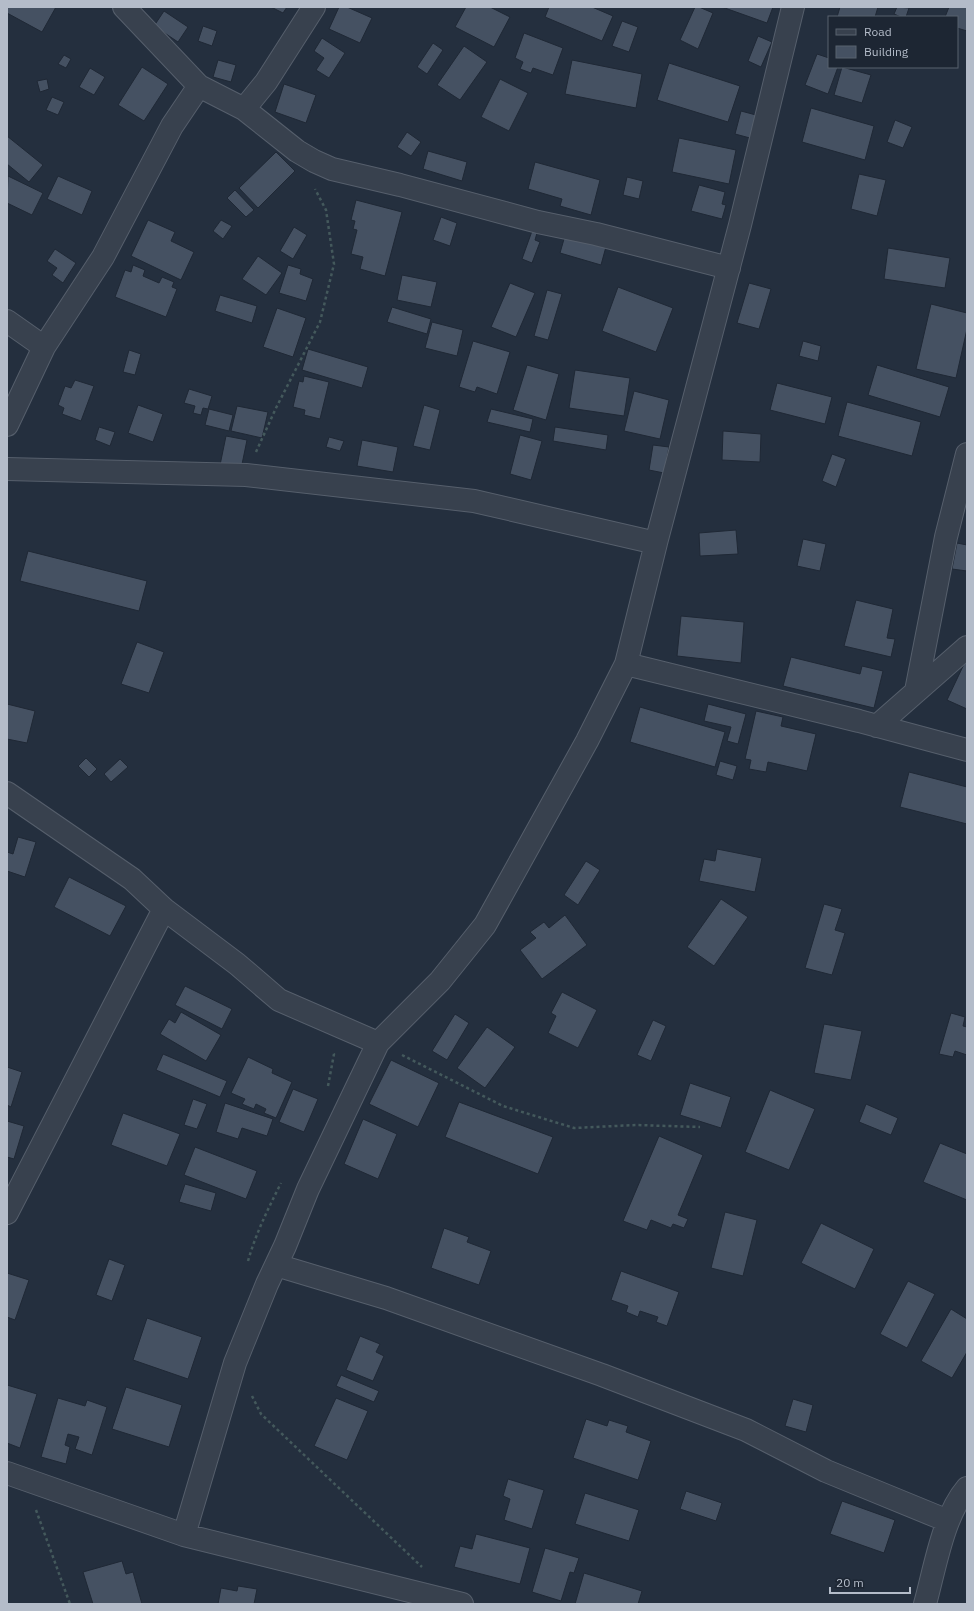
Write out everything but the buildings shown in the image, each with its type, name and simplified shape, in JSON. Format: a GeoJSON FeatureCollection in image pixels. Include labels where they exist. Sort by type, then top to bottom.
{"type":"FeatureCollection","features":[{"type":"Feature","properties":{"kind":"street"},"geometry":{"type":"LineString","coordinates":[[124,7],[199,86],[244,109],[297,151],[314,161],[338,171],[407,187],[538,222],[596,234],[729,268]]}},
{"type":"Feature","properties":{"kind":"street"},"geometry":{"type":"LineString","coordinates":[[244,109],[266,82],[314,7]]}},
{"type":"Feature","properties":{"kind":"street"},"geometry":{"type":"LineString","coordinates":[[184,1535],[235,1363],[308,1189],[378,1043],[440,981],[485,925],[587,741],[626,664],[656,543],[729,268],[793,7]]}},
{"type":"Feature","properties":{"kind":"street"},"geometry":{"type":"LineString","coordinates":[[7,425],[44,347],[103,256],[172,126],[199,86]]}},
{"type":"Feature","properties":{"kind":"street"},"geometry":{"type":"LineString","coordinates":[[7,320],[44,347]]}},
{"type":"Feature","properties":{"kind":"street"},"geometry":{"type":"LineString","coordinates":[[916,691],[946,537],[967,454]]}},
{"type":"Feature","properties":{"kind":"street"},"geometry":{"type":"LineString","coordinates":[[7,469],[246,475],[474,501],[656,543]]}},
{"type":"Feature","properties":{"kind":"street"},"geometry":{"type":"LineString","coordinates":[[877,726],[967,647]]}},
{"type":"Feature","properties":{"kind":"street"},"geometry":{"type":"LineString","coordinates":[[626,664],[877,726],[967,750]]}},
{"type":"Feature","properties":{"kind":"street"},"geometry":{"type":"LineString","coordinates":[[7,793],[132,879],[164,909],[237,964],[280,1000],[378,1043]]}},
{"type":"Feature","properties":{"kind":"street"},"geometry":{"type":"LineString","coordinates":[[7,1213],[164,909]]}},
{"type":"Feature","properties":{"kind":"street"},"geometry":{"type":"LineString","coordinates":[[276,1265],[386,1298],[610,1378],[746,1430],[826,1471],[948,1521]]}},
{"type":"Feature","properties":{"kind":"street"},"geometry":{"type":"LineString","coordinates":[[16,1476],[184,1535],[462,1604]]}},
{"type":"Feature","properties":{"kind":"street"},"geometry":{"type":"LineString","coordinates":[[925,1604],[948,1521],[961,1494],[967,1488]]}},
{"type":"Feature","properties":{"kind":"path"},"geometry":{"type":"LineString","coordinates":[[246,475],[276,408],[320,322],[334,264],[326,210],[297,151]]}},
{"type":"Feature","properties":{"kind":"path"},"geometry":{"type":"LineString","coordinates":[[378,1043],[504,1106],[574,1128],[636,1125],[700,1128]]}},
{"type":"Feature","properties":{"kind":"path"},"geometry":{"type":"LineString","coordinates":[[328,1090],[334,1054],[331,1048]]}},
{"type":"Feature","properties":{"kind":"path"},"geometry":{"type":"LineString","coordinates":[[247,1266],[265,1214],[283,1181]]}},
{"type":"Feature","properties":{"kind":"path"},"geometry":{"type":"LineString","coordinates":[[235,1363],[261,1414],[427,1572]]}},
{"type":"Feature","properties":{"kind":"path"},"geometry":{"type":"LineString","coordinates":[[16,1476],[70,1604]]}}]}
